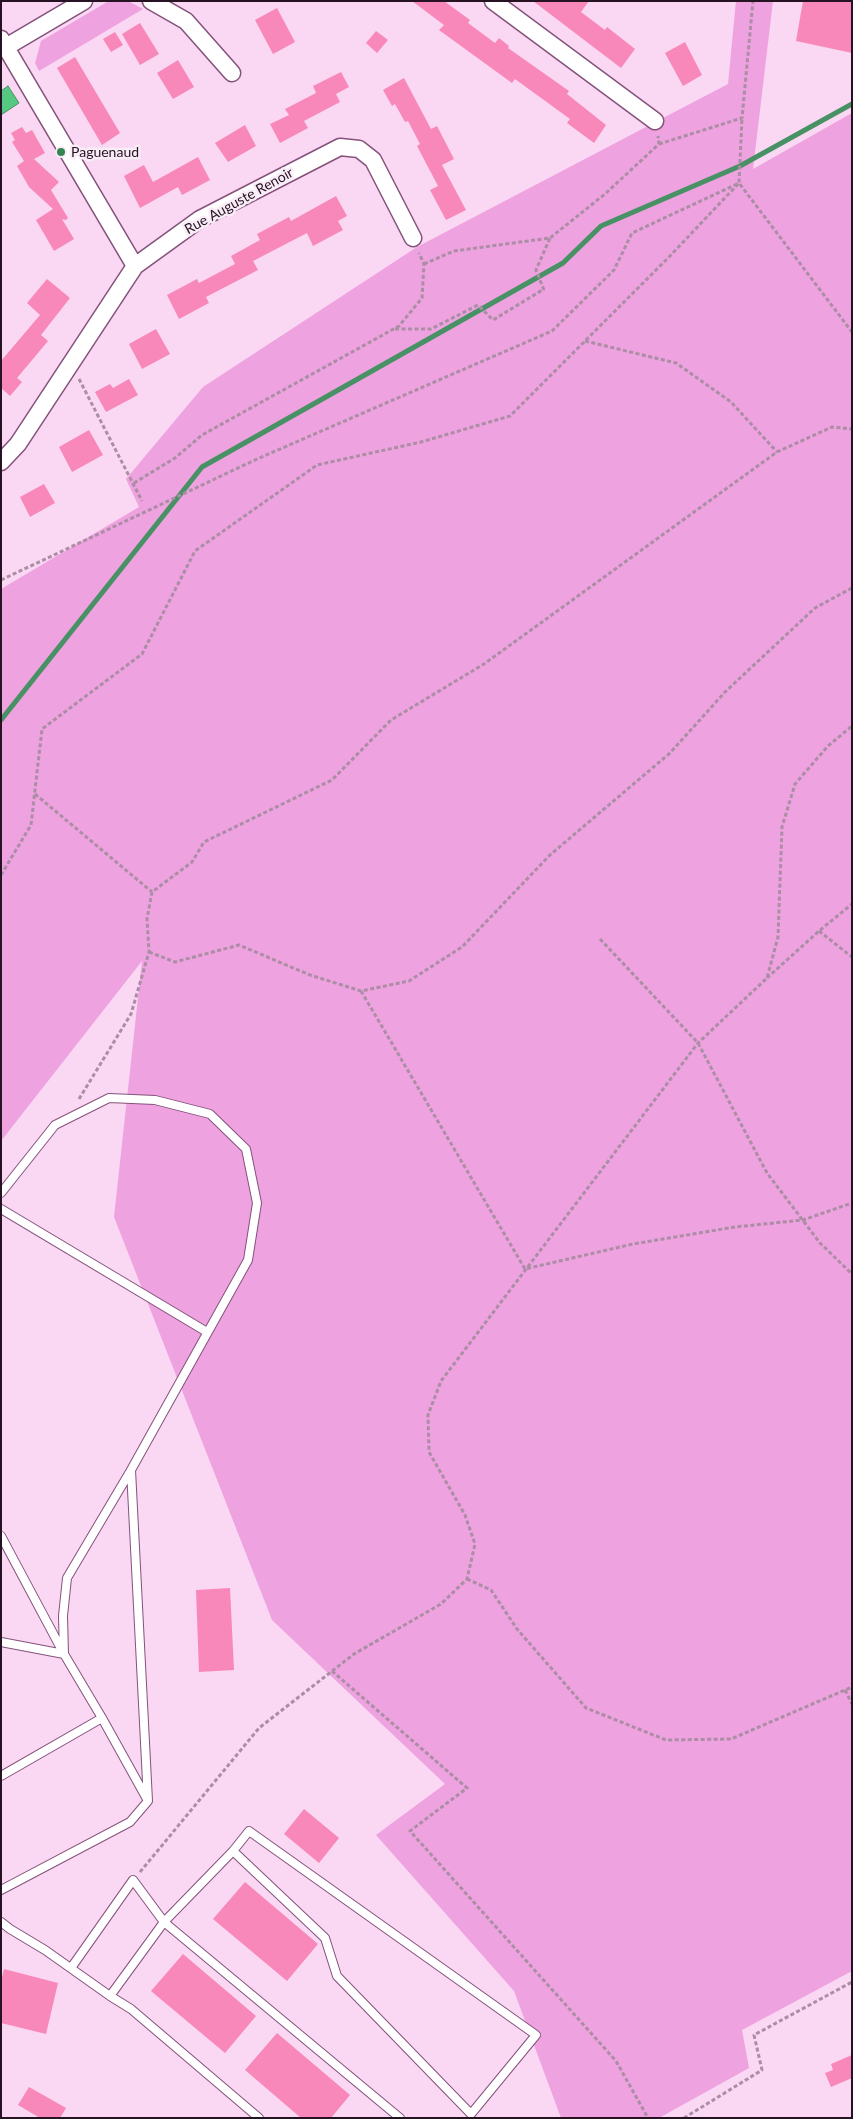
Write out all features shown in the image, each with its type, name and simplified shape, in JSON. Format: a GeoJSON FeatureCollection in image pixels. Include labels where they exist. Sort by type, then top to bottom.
{"type":"FeatureCollection","features":[{"type":"Feature","properties":{"kind":"street"},"geometry":{"type":"LineString","coordinates":[[84,1],[4,43],[135,266]]}},
{"type":"Feature","properties":{"kind":"street"},"geometry":{"type":"LineString","coordinates":[[151,1],[186,21],[232,73]]}},
{"type":"Feature","properties":{"kind":"street"},"geometry":{"type":"LineString","coordinates":[[493,1],[655,121]]}},
{"type":"Feature","properties":{"kind":"street","name":"Rue Auguste Renoir"},"geometry":{"type":"LineString","coordinates":[[1,462],[18,444],[135,266],[200,219],[340,147],[359,149],[373,160],[414,238]]}},
{"type":"Feature","properties":{"kind":"lane"},"geometry":{"type":"LineString","coordinates":[[1,1193],[55,1125],[109,1098],[155,1100],[210,1114],[246,1149],[257,1204],[248,1260],[131,1470],[67,1578],[62,1616],[64,1654]]}},
{"type":"Feature","properties":{"kind":"lane"},"geometry":{"type":"LineString","coordinates":[[1,1208],[207,1332]]}},
{"type":"Feature","properties":{"kind":"lane"},"geometry":{"type":"LineString","coordinates":[[1,1890],[130,1822],[148,1801],[131,1470]]}},
{"type":"Feature","properties":{"kind":"lane"},"geometry":{"type":"LineString","coordinates":[[1,1536],[64,1654],[148,1801]]}},
{"type":"Feature","properties":{"kind":"lane"},"geometry":{"type":"LineString","coordinates":[[1,1642],[64,1654]]}},
{"type":"Feature","properties":{"kind":"lane"},"geometry":{"type":"LineString","coordinates":[[1,1776],[102,1718]]}},
{"type":"Feature","properties":{"kind":"lane"},"geometry":{"type":"LineString","coordinates":[[110,1996],[164,1922],[233,1851],[249,1831],[536,2035],[471,2114],[338,1976],[325,1938],[233,1851]]}},
{"type":"Feature","properties":{"kind":"lane"},"geometry":{"type":"LineString","coordinates":[[71,1968],[133,1880],[164,1922],[400,2118]]}},
{"type":"Feature","properties":{"kind":"lane"},"geometry":{"type":"LineString","coordinates":[[1,1922],[131,2009],[259,2118]]}},
{"type":"Feature","properties":{"kind":"path"},"geometry":{"type":"LineString","coordinates":[[753,1],[742,118],[739,183],[852,332]]}},
{"type":"Feature","properties":{"kind":"path"},"geometry":{"type":"LineString","coordinates":[[394,329],[431,329],[478,305],[493,320],[544,290],[536,270],[550,238],[605,194],[659,144],[742,118]]}},
{"type":"Feature","properties":{"kind":"path"},"geometry":{"type":"LineString","coordinates":[[655,121],[659,144]]}},
{"type":"Feature","properties":{"kind":"path"},"geometry":{"type":"LineString","coordinates":[[1,875],[32,825],[42,729],[142,654],[195,551],[317,465],[421,442],[510,416],[669,257],[739,183]]}},
{"type":"Feature","properties":{"kind":"path"},"geometry":{"type":"LineString","coordinates":[[1,580],[257,460],[552,331],[614,270],[632,232],[739,183]]}},
{"type":"Feature","properties":{"kind":"path"},"geometry":{"type":"LineString","coordinates":[[134,483],[175,458],[202,435],[400,326],[422,298],[424,264],[414,238]]}},
{"type":"Feature","properties":{"kind":"path"},"geometry":{"type":"LineString","coordinates":[[424,264],[454,251],[550,238]]}},
{"type":"Feature","properties":{"kind":"path"},"geometry":{"type":"LineString","coordinates":[[585,341],[676,363],[731,402],[777,452]]}},
{"type":"Feature","properties":{"kind":"path"},"geometry":{"type":"LineString","coordinates":[[70,363],[142,501]]}},
{"type":"Feature","properties":{"kind":"path"},"geometry":{"type":"LineString","coordinates":[[66,1120],[131,1014],[149,952],[147,920],[152,892],[192,862],[204,842],[332,780],[391,720],[484,664],[777,452],[832,427],[852,429]]}},
{"type":"Feature","properties":{"kind":"path"},"geometry":{"type":"LineString","coordinates":[[149,952],[175,962],[240,945],[310,975],[361,991],[408,981],[462,947],[550,855],[670,753],[726,692],[815,608],[852,588]]}},
{"type":"Feature","properties":{"kind":"path"},"geometry":{"type":"LineString","coordinates":[[767,978],[778,937],[782,827],[795,784],[828,746],[852,726]]}},
{"type":"Feature","properties":{"kind":"path"},"geometry":{"type":"LineString","coordinates":[[35,794],[152,892]]}},
{"type":"Feature","properties":{"kind":"path"},"geometry":{"type":"LineString","coordinates":[[133,1880],[259,1728],[354,1654],[441,1604],[467,1579],[475,1544],[465,1515],[429,1452],[428,1415],[441,1380],[698,1043],[819,931],[852,904]]}},
{"type":"Feature","properties":{"kind":"path"},"geometry":{"type":"LineString","coordinates":[[819,931],[852,957]]}},
{"type":"Feature","properties":{"kind":"path"},"geometry":{"type":"LineString","coordinates":[[600,939],[698,1043],[767,1173],[820,1242],[852,1274]]}},
{"type":"Feature","properties":{"kind":"path"},"geometry":{"type":"LineString","coordinates":[[361,991],[526,1269]]}},
{"type":"Feature","properties":{"kind":"path"},"geometry":{"type":"LineString","coordinates":[[526,1269],[632,1244],[735,1227],[803,1220],[852,1204]]}},
{"type":"Feature","properties":{"kind":"path"},"geometry":{"type":"LineString","coordinates":[[467,1579],[491,1590],[517,1629],[586,1708],[666,1740],[731,1738],[852,1687]]}},
{"type":"Feature","properties":{"kind":"path"},"geometry":{"type":"LineString","coordinates":[[332,1671],[467,1788],[410,1830],[616,2061],[648,2118]]}},
{"type":"Feature","properties":{"kind":"path"},"geometry":{"type":"LineString","coordinates":[[845,1690],[852,1704]]}},
{"type":"Feature","properties":{"kind":"path"},"geometry":{"type":"LineString","coordinates":[[684,2118],[762,2070],[754,2035],[852,1982]]}},
{"type":"Feature","properties":{"kind":"shaded area"},"geometry":{"type":"Polygon","coordinates":[[[125,1],[143,9],[39,71],[35,63],[41,41],[107,2],[125,1]]]}},
{"type":"Feature","properties":{"kind":"shaded area"},"geometry":{"type":"Polygon","coordinates":[[[736,1],[773,1],[753,169],[852,113],[852,1971],[742,2030],[749,2068],[659,2118],[561,2118],[514,1991],[376,1835],[445,1784],[272,1620],[114,1217],[142,961],[1,1141],[1,589],[139,507],[126,479],[203,387],[417,247],[728,84],[736,1]]]}},
{"type":"Feature","properties":{"kind":"shaded area"},"geometry":{"type":"Polygon","coordinates":[[[8,86],[19,103],[1,115],[1,91],[8,86]]]}},
{"type":"Feature","properties":{"kind":"building"},"geometry":{"type":"Polygon","coordinates":[[[412,1],[444,1],[470,20],[468,23],[495,43],[499,38],[509,46],[508,48],[569,91],[567,94],[606,125],[594,143],[567,123],[570,119],[515,79],[512,83],[439,30],[444,25],[412,1]]]}},
{"type":"Feature","properties":{"kind":"building"},"geometry":{"type":"Polygon","coordinates":[[[533,1],[589,1],[581,12],[605,30],[607,27],[635,49],[621,68],[533,1]]]}},
{"type":"Feature","properties":{"kind":"building"},"geometry":{"type":"Polygon","coordinates":[[[803,1],[852,1],[852,53],[796,41],[803,1]]]}},
{"type":"Feature","properties":{"kind":"building"},"geometry":{"type":"Polygon","coordinates":[[[277,8],[295,42],[273,54],[255,20],[277,8]]]}},
{"type":"Feature","properties":{"kind":"building"},"geometry":{"type":"Polygon","coordinates":[[[140,23],[159,54],[140,65],[122,34],[140,23]]]}},
{"type":"Feature","properties":{"kind":"building"},"geometry":{"type":"Polygon","coordinates":[[[376,31],[388,40],[377,53],[366,43],[376,31]]]}},
{"type":"Feature","properties":{"kind":"building"},"geometry":{"type":"Polygon","coordinates":[[[115,32],[123,45],[111,52],[103,39],[115,32]]]}},
{"type":"Feature","properties":{"kind":"building"},"geometry":{"type":"Polygon","coordinates":[[[685,42],[702,75],[683,86],[665,53],[685,42]]]}},
{"type":"Feature","properties":{"kind":"building"},"geometry":{"type":"Polygon","coordinates":[[[75,57],[120,133],[102,145],[57,68],[75,57]]]}},
{"type":"Feature","properties":{"kind":"building"},"geometry":{"type":"Polygon","coordinates":[[[178,60],[194,87],[173,99],[157,73],[178,60]]]}},
{"type":"Feature","properties":{"kind":"building"},"geometry":{"type":"Polygon","coordinates":[[[341,72],[349,87],[336,94],[340,102],[304,121],[308,128],[280,143],[270,124],[289,115],[285,109],[316,93],[313,86],[341,72]]]}},
{"type":"Feature","properties":{"kind":"building"},"geometry":{"type":"Polygon","coordinates":[[[404,78],[431,129],[437,126],[454,159],[442,165],[466,210],[446,220],[430,190],[438,186],[417,146],[420,144],[408,121],[405,122],[395,104],[392,106],[383,90],[404,78]]]}},
{"type":"Feature","properties":{"kind":"building"},"geometry":{"type":"Polygon","coordinates":[[[245,125],[256,146],[228,162],[215,143],[245,125]]]}},
{"type":"Feature","properties":{"kind":"building"},"geometry":{"type":"Polygon","coordinates":[[[22,127],[26,133],[32,130],[45,153],[34,159],[59,182],[51,190],[68,218],[66,220],[62,219],[74,239],[54,251],[36,220],[53,209],[29,187],[17,166],[24,161],[12,142],[15,140],[11,133],[22,127]]]}},
{"type":"Feature","properties":{"kind":"building"},"geometry":{"type":"Polygon","coordinates":[[[198,157],[210,180],[182,195],[178,187],[140,208],[124,176],[144,165],[153,182],[198,157]]]}},
{"type":"Feature","properties":{"kind":"building"},"geometry":{"type":"Polygon","coordinates":[[[336,196],[347,216],[338,221],[343,230],[313,246],[307,233],[253,261],[258,270],[206,297],[209,303],[179,319],[167,295],[197,279],[199,283],[235,264],[231,256],[260,240],[257,234],[289,217],[291,221],[336,196]]]}},
{"type":"Feature","properties":{"kind":"building"},"geometry":{"type":"Polygon","coordinates":[[[47,279],[70,298],[41,335],[48,341],[17,378],[22,382],[10,396],[1,388],[1,361],[40,315],[27,303],[47,279]]]}},
{"type":"Feature","properties":{"kind":"building"},"geometry":{"type":"Polygon","coordinates":[[[156,329],[170,354],[142,369],[129,344],[156,329]]]}},
{"type":"Feature","properties":{"kind":"building"},"geometry":{"type":"Polygon","coordinates":[[[129,379],[138,395],[106,412],[95,392],[110,384],[113,388],[129,379]]]}},
{"type":"Feature","properties":{"kind":"building"},"geometry":{"type":"Polygon","coordinates":[[[89,430],[103,455],[72,472],[59,447],[89,430]]]}},
{"type":"Feature","properties":{"kind":"building"},"geometry":{"type":"Polygon","coordinates":[[[44,484],[55,503],[30,517],[20,497],[44,484]]]}},
{"type":"Feature","properties":{"kind":"building"},"geometry":{"type":"Polygon","coordinates":[[[230,1588],[234,1670],[199,1672],[196,1590],[230,1588]]]}},
{"type":"Feature","properties":{"kind":"building"},"geometry":{"type":"Polygon","coordinates":[[[304,1809],[339,1838],[319,1863],[284,1834],[304,1809]]]}},
{"type":"Feature","properties":{"kind":"building"},"geometry":{"type":"Polygon","coordinates":[[[245,1882],[318,1944],[287,1981],[213,1919],[245,1882]]]}},
{"type":"Feature","properties":{"kind":"building"},"geometry":{"type":"Polygon","coordinates":[[[183,1954],[256,2016],[225,2053],[151,1991],[183,1954]]]}},
{"type":"Feature","properties":{"kind":"building"},"geometry":{"type":"Polygon","coordinates":[[[4,1969],[58,1983],[46,2034],[1,2023],[1,1982],[4,1969]]]}},
{"type":"Feature","properties":{"kind":"building"},"geometry":{"type":"Polygon","coordinates":[[[277,2033],[350,2095],[331,2118],[301,2118],[245,2070],[277,2033]]]}},
{"type":"Feature","properties":{"kind":"building"},"geometry":{"type":"Polygon","coordinates":[[[852,2055],[852,2078],[831,2087],[825,2073],[833,2070],[831,2064],[852,2055]]]}},
{"type":"Feature","properties":{"kind":"building"},"geometry":{"type":"Polygon","coordinates":[[[29,2087],[66,2108],[60,2118],[40,2118],[18,2105],[29,2087]]]}},
{"type":"Feature","properties":{"kind":"waterway"},"geometry":{"type":"LineString","coordinates":[[1,720],[202,467],[563,263],[601,226],[740,166],[852,104]]}},
{"type":"Feature","properties":{"kind":"place","name":"Paguenaud"},"geometry":{"type":"Point","coordinates":[61,152]}}]}
